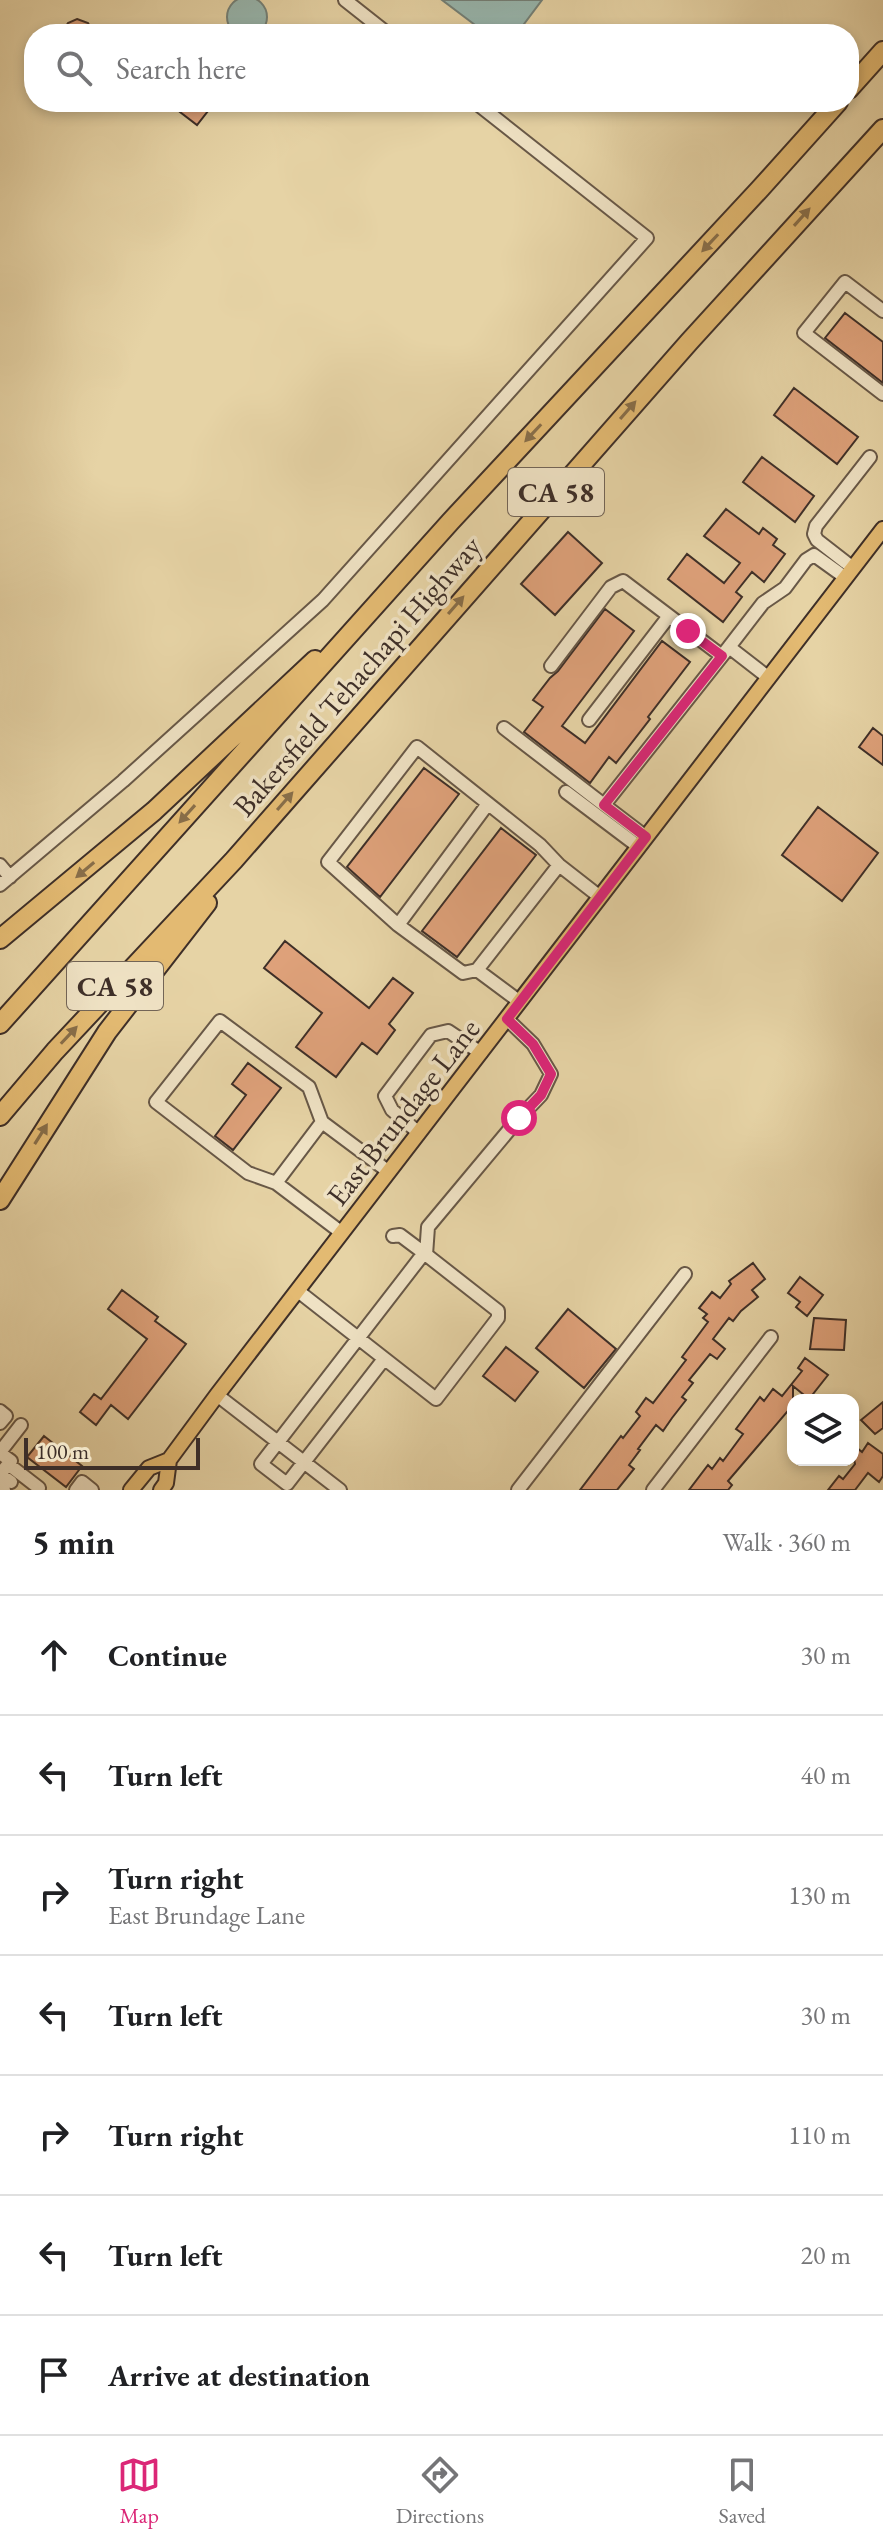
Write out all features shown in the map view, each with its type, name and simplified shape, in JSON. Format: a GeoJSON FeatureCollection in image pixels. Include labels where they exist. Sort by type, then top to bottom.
{"type":"FeatureCollection","features":[{"type":"Feature","properties":{"kind":"highway"},"geometry":{"type":"LineString","coordinates":[[859,78],[883,51]]}},
{"type":"Feature","properties":{"kind":"highway","name":"Bakersfield Tehachapi Highway"},"geometry":{"type":"LineString","coordinates":[[0,1024],[451,521],[829,112]]}},
{"type":"Feature","properties":{"kind":"highway","name":"Bakersfield Tehachapi Highway"},"geometry":{"type":"LineString","coordinates":[[0,1116],[55,1051],[234,860],[689,342],[883,129]]}},
{"type":"Feature","properties":{"kind":"highway"},"geometry":{"type":"LineString","coordinates":[[0,939],[154,811],[309,664],[352,633]]}},
{"type":"Feature","properties":{"kind":"highway"},"geometry":{"type":"LineString","coordinates":[[0,1200],[107,1032],[205,907],[234,860]]}},
{"type":"Feature","properties":{"kind":"main road","name":"East Brundage Lane"},"geometry":{"type":"LineString","coordinates":[[161,1490],[166,1483],[169,1460],[217,1395],[883,529]]}},
{"type":"Feature","properties":{"kind":"main road","name":"East Brundage Lane"},"geometry":{"type":"LineString","coordinates":[[131,1490],[149,1468],[169,1460]]}},
{"type":"Feature","properties":{"kind":"street"},"geometry":{"type":"LineString","coordinates":[[345,0],[375,24]]}},
{"type":"Feature","properties":{"kind":"street"},"geometry":{"type":"LineString","coordinates":[[0,865],[5,881],[157,750],[323,600],[647,238],[488,112]]}},
{"type":"Feature","properties":{"kind":"street"},"geometry":{"type":"LineString","coordinates":[[883,311],[845,282],[804,333],[883,394]]}},
{"type":"Feature","properties":{"kind":"street"},"geometry":{"type":"LineString","coordinates":[[850,573],[814,534],[816,526],[870,457]]}},
{"type":"Feature","properties":{"kind":"street"},"geometry":{"type":"LineString","coordinates":[[604,805],[763,603],[785,588],[809,557],[820,557],[850,573]]}},
{"type":"Feature","properties":{"kind":"street"},"geometry":{"type":"LineString","coordinates":[[551,666],[611,587],[623,581],[669,616],[769,678]]}},
{"type":"Feature","properties":{"kind":"street"},"geometry":{"type":"LineString","coordinates":[[589,720],[669,616]]}},
{"type":"Feature","properties":{"kind":"street"},"geometry":{"type":"LineString","coordinates":[[504,728],[604,805],[643,842]]}},
{"type":"Feature","properties":{"kind":"street"},"geometry":{"type":"LineString","coordinates":[[559,865],[477,970],[463,973],[398,925],[328,862],[417,747],[600,897]]}},
{"type":"Feature","properties":{"kind":"street"},"geometry":{"type":"LineString","coordinates":[[566,792],[643,842]]}},
{"type":"Feature","properties":{"kind":"street"},"geometry":{"type":"LineString","coordinates":[[398,925],[487,805]]}},
{"type":"Feature","properties":{"kind":"street"},"geometry":{"type":"LineString","coordinates":[[477,970],[520,1002]]}},
{"type":"Feature","properties":{"kind":"street"},"geometry":{"type":"LineString","coordinates":[[384,1359],[287,1484],[261,1464],[425,1254],[428,1227],[541,1095],[551,1074],[533,1044],[507,1019]]}},
{"type":"Feature","properties":{"kind":"street"},"geometry":{"type":"LineString","coordinates":[[342,1233],[276,1183],[248,1173],[156,1102],[220,1021],[309,1087],[322,1122],[389,1172]]}},
{"type":"Feature","properties":{"kind":"street"},"geometry":{"type":"LineString","coordinates":[[419,1133],[392,1110],[385,1096],[431,1035],[448,1031],[481,1053]]}},
{"type":"Feature","properties":{"kind":"street"},"geometry":{"type":"LineString","coordinates":[[276,1183],[322,1122]]}},
{"type":"Feature","properties":{"kind":"street"},"geometry":{"type":"LineString","coordinates":[[298,1291],[436,1399],[498,1318],[498,1311],[400,1235],[393,1236]]}},
{"type":"Feature","properties":{"kind":"street"},"geometry":{"type":"LineString","coordinates":[[518,1490],[685,1274]]}},
{"type":"Feature","properties":{"kind":"street"},"geometry":{"type":"LineString","coordinates":[[653,1490],[771,1337]]}},
{"type":"Feature","properties":{"kind":"street"},"geometry":{"type":"LineString","coordinates":[[217,1395],[340,1490]]}},
{"type":"Feature","properties":{"kind":"street"},"geometry":{"type":"LineString","coordinates":[[0,1411],[6,1416],[0,1423]]}},
{"type":"Feature","properties":{"kind":"street"},"geometry":{"type":"LineString","coordinates":[[5,1487],[0,1474],[3,1456],[21,1425]]}},
{"type":"Feature","properties":{"kind":"street"},"geometry":{"type":"LineString","coordinates":[[3,1456],[39,1489]]}},
{"type":"Feature","properties":{"kind":"street"},"geometry":{"type":"LineString","coordinates":[[76,1490],[82,1482],[92,1490]]}},
{"type":"Feature","properties":{"kind":"water"},"geometry":{"type":"Polygon","coordinates":[[[239,-1],[255,-1],[265,9],[265,24],[229,24],[229,9],[239,-1]]]}},
{"type":"Feature","properties":{"kind":"water"},"geometry":{"type":"Polygon","coordinates":[[[442,0],[542,0],[524,24],[474,24],[442,0]]]}},
{"type":"Feature","properties":{"kind":"building"},"geometry":{"type":"Polygon","coordinates":[[[77,19],[89,24],[67,24],[77,19]]]}},
{"type":"Feature","properties":{"kind":"building"},"geometry":{"type":"Polygon","coordinates":[[[180,112],[207,112],[197,125],[180,112]]]}},
{"type":"Feature","properties":{"kind":"building"},"geometry":{"type":"Polygon","coordinates":[[[845,313],[883,342],[883,383],[825,338],[845,313]]]}},
{"type":"Feature","properties":{"kind":"building"},"geometry":{"type":"Polygon","coordinates":[[[794,388],[858,437],[837,464],[774,415],[794,388]]]}},
{"type":"Feature","properties":{"kind":"building"},"geometry":{"type":"Polygon","coordinates":[[[762,457],[814,496],[795,522],[743,482],[762,457]]]}},
{"type":"Feature","properties":{"kind":"building"},"geometry":{"type":"Polygon","coordinates":[[[726,509],[759,534],[763,528],[777,539],[773,545],[785,554],[764,582],[752,572],[736,592],[742,597],[723,622],[668,579],[687,554],[724,583],[740,563],[704,536],[726,509]]]}},
{"type":"Feature","properties":{"kind":"building"},"geometry":{"type":"Polygon","coordinates":[[[568,532],[602,563],[555,615],[521,584],[568,532]]]}},
{"type":"Feature","properties":{"kind":"building"},"geometry":{"type":"Polygon","coordinates":[[[605,609],[634,631],[562,726],[585,743],[662,641],[690,662],[616,763],[609,757],[590,783],[524,732],[543,707],[533,700],[605,609]]]}},
{"type":"Feature","properties":{"kind":"building"},"geometry":{"type":"Polygon","coordinates":[[[873,728],[883,736],[883,765],[859,747],[873,728]]]}},
{"type":"Feature","properties":{"kind":"building"},"geometry":{"type":"Polygon","coordinates":[[[424,768],[459,794],[380,897],[347,867],[424,768]]]}},
{"type":"Feature","properties":{"kind":"building"},"geometry":{"type":"Polygon","coordinates":[[[818,807],[878,853],[842,901],[782,855],[818,807]]]}},
{"type":"Feature","properties":{"kind":"building"},"geometry":{"type":"Polygon","coordinates":[[[501,828],[536,855],[457,957],[422,931],[501,828]]]}},
{"type":"Feature","properties":{"kind":"building"},"geometry":{"type":"Polygon","coordinates":[[[285,941],[369,1008],[393,978],[413,993],[389,1024],[395,1030],[377,1054],[362,1043],[336,1077],[296,1047],[322,1013],[264,968],[285,941]]]}},
{"type":"Feature","properties":{"kind":"building"},"geometry":{"type":"Polygon","coordinates":[[[248,1063],[281,1088],[233,1150],[215,1136],[246,1095],[232,1084],[248,1063]]]}},
{"type":"Feature","properties":{"kind":"building"},"geometry":{"type":"Polygon","coordinates":[[[753,1263],[765,1279],[752,1290],[758,1297],[733,1321],[729,1318],[713,1339],[725,1349],[717,1359],[710,1354],[689,1380],[693,1383],[682,1397],[686,1400],[663,1431],[656,1425],[629,1465],[634,1469],[617,1490],[580,1490],[640,1416],[636,1412],[646,1398],[653,1403],[686,1360],[682,1357],[708,1322],[703,1318],[707,1314],[699,1308],[712,1292],[720,1298],[731,1284],[729,1281],[753,1263]]]}},
{"type":"Feature","properties":{"kind":"building"},"geometry":{"type":"Polygon","coordinates":[[[800,1277],[823,1295],[807,1316],[796,1307],[800,1302],[788,1293],[800,1277]]]}},
{"type":"Feature","properties":{"kind":"building"},"geometry":{"type":"Polygon","coordinates":[[[122,1290],[158,1317],[155,1321],[186,1344],[128,1419],[111,1405],[96,1425],[80,1412],[94,1394],[101,1399],[147,1339],[108,1309],[122,1290]]]}},
{"type":"Feature","properties":{"kind":"building"},"geometry":{"type":"Polygon","coordinates":[[[568,1309],[616,1349],[584,1388],[536,1348],[568,1309]]]}},
{"type":"Feature","properties":{"kind":"building"},"geometry":{"type":"Polygon","coordinates":[[[814,1318],[846,1320],[844,1350],[810,1349],[814,1318]]]}},
{"type":"Feature","properties":{"kind":"building"},"geometry":{"type":"Polygon","coordinates":[[[506,1347],[538,1372],[515,1401],[483,1376],[506,1347]]]}},
{"type":"Feature","properties":{"kind":"building"},"geometry":{"type":"Polygon","coordinates":[[[805,1358],[828,1375],[813,1394],[803,1394],[793,1386],[793,1394],[787,1394],[787,1412],[728,1481],[732,1485],[728,1490],[689,1490],[708,1465],[712,1469],[720,1458],[723,1461],[743,1434],[736,1429],[760,1397],[764,1401],[773,1389],[782,1396],[802,1371],[798,1368],[805,1358]]]}},
{"type":"Feature","properties":{"kind":"building"},"geometry":{"type":"Polygon","coordinates":[[[883,1402],[883,1428],[875,1434],[861,1420],[883,1402]]]}},
{"type":"Feature","properties":{"kind":"building"},"geometry":{"type":"Polygon","coordinates":[[[44,1436],[82,1466],[66,1487],[27,1457],[44,1436]]]}},
{"type":"Feature","properties":{"kind":"building"},"geometry":{"type":"Polygon","coordinates":[[[868,1443],[883,1454],[883,1476],[879,1482],[868,1473],[855,1490],[828,1490],[839,1476],[843,1479],[853,1466],[859,1466],[859,1450],[862,1452],[868,1443]]]}},
{"type":"Feature","properties":{"kind":"route"},"geometry":{"type":"LineString","coordinates":[[519,1118],[541,1095],[551,1074],[533,1044],[507,1019],[646,837],[604,805],[722,656],[688,631]]}}]}
